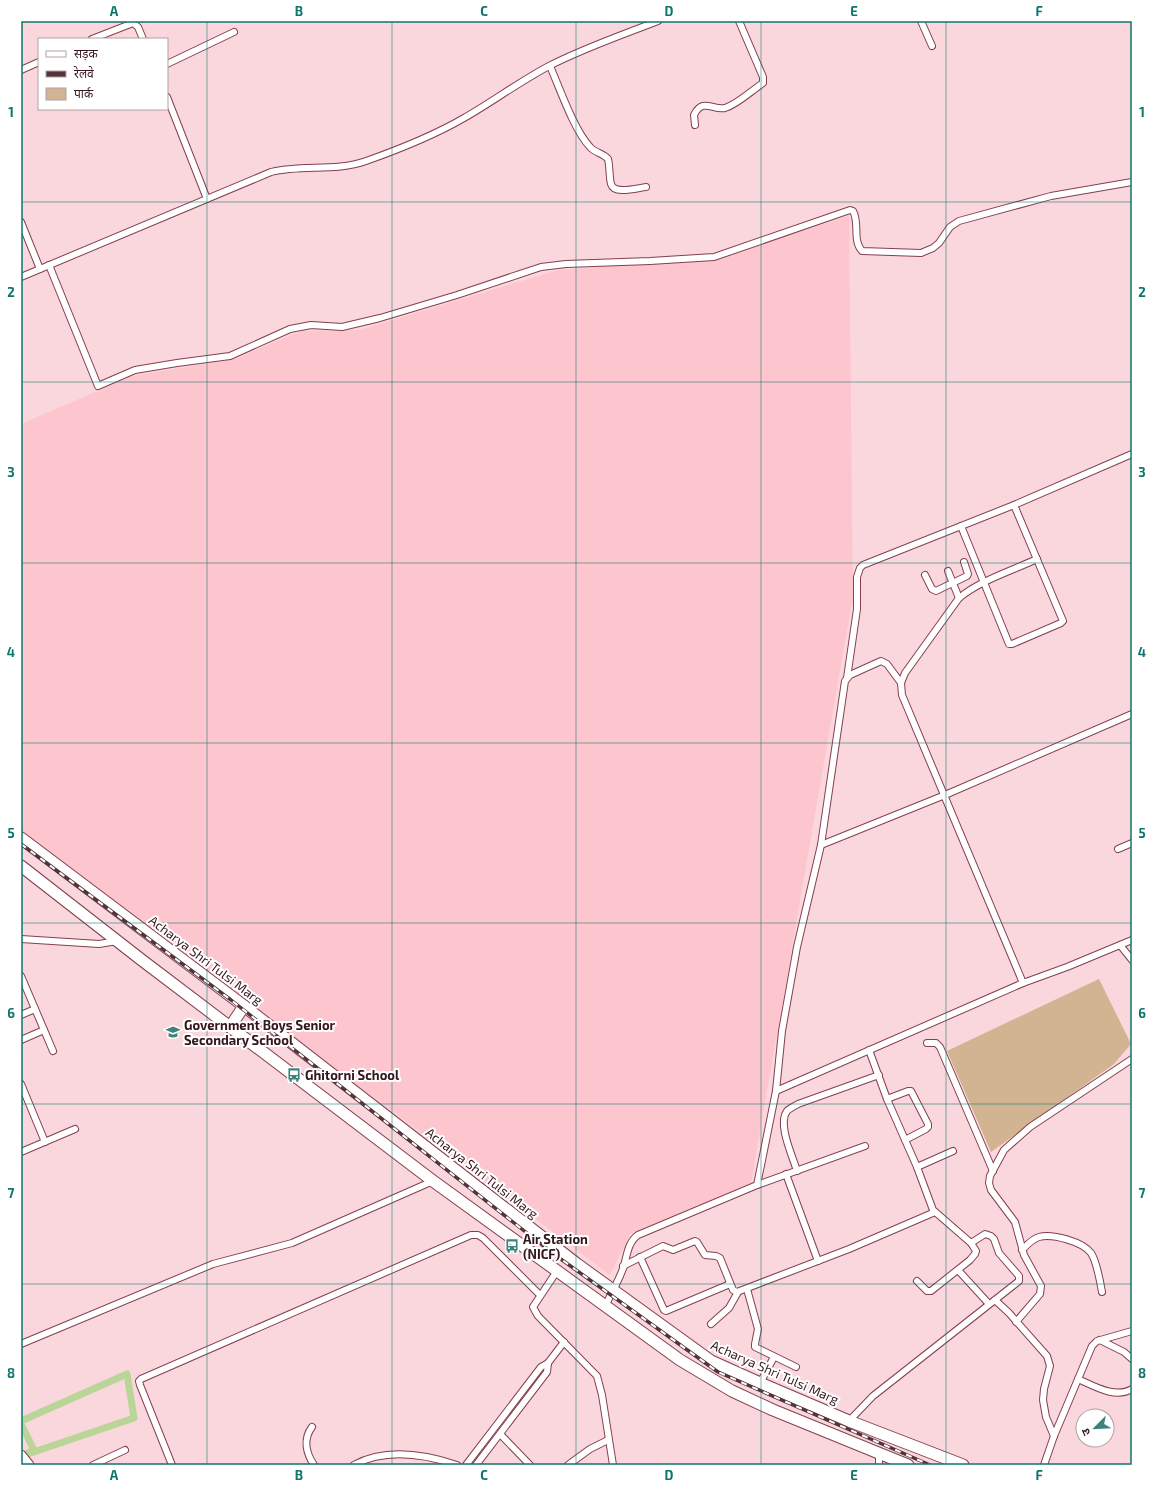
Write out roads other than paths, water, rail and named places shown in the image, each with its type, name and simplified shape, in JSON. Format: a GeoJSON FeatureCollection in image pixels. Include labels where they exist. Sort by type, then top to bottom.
{"type":"FeatureCollection","features":[{"type":"Feature","properties":{"kind":"highway","name":"Acharya Shri Tulsi Marg"},"geometry":{"type":"LineString","coordinates":[[21,838],[244,1006],[613,1292],[711,1361],[849,1421],[956,1464]]}},
{"type":"Feature","properties":{"kind":"highway"},"geometry":{"type":"LineString","coordinates":[[21,866],[143,961],[433,1181],[680,1360],[732,1391],[772,1410],[908,1465]]}},
{"type":"Feature","properties":{"kind":"highway"},"geometry":{"type":"LineString","coordinates":[[230,1027],[244,1006]]}},
{"type":"Feature","properties":{"kind":"street"},"geometry":{"type":"LineString","coordinates":[[21,277],[271,172],[283,169],[347,166],[366,161],[414,142],[459,121],[550,66],[572,55],[658,21]]}},
{"type":"Feature","properties":{"kind":"street"},"geometry":{"type":"LineString","coordinates":[[695,125],[694,115],[700,107],[706,105],[720,108],[728,107],[763,83],[763,78],[739,21]]}},
{"type":"Feature","properties":{"kind":"street"},"geometry":{"type":"LineString","coordinates":[[921,21],[932,46]]}},
{"type":"Feature","properties":{"kind":"street"},"geometry":{"type":"LineString","coordinates":[[95,38],[133,23],[138,27],[143,38]]}},
{"type":"Feature","properties":{"kind":"street"},"geometry":{"type":"LineString","coordinates":[[168,64],[234,32]]}},
{"type":"Feature","properties":{"kind":"street"},"geometry":{"type":"LineString","coordinates":[[21,70],[38,62]]}},
{"type":"Feature","properties":{"kind":"street"},"geometry":{"type":"LineString","coordinates":[[550,66],[576,126],[584,140],[592,150],[604,155],[608,159],[611,184],[613,188],[618,190],[646,187]]}},
{"type":"Feature","properties":{"kind":"street"},"geometry":{"type":"LineString","coordinates":[[168,100],[207,199]]}},
{"type":"Feature","properties":{"kind":"street"},"geometry":{"type":"LineString","coordinates":[[49,265],[98,386],[135,370],[230,356],[290,329],[311,325],[342,327],[380,318],[457,295],[541,267],[566,264],[714,257],[851,210],[856,218],[857,242],[862,251],[921,253],[933,248],[939,243],[950,227],[959,221],[1051,196],[1132,182]]}},
{"type":"Feature","properties":{"kind":"street"},"geometry":{"type":"LineString","coordinates":[[21,222],[40,269]]}},
{"type":"Feature","properties":{"kind":"street"},"geometry":{"type":"LineString","coordinates":[[757,1185],[776,1091],[782,1031],[797,948],[821,845],[844,684],[857,609],[857,577],[860,568],[863,565],[1014,505],[1132,454]]}},
{"type":"Feature","properties":{"kind":"street"},"geometry":{"type":"LineString","coordinates":[[961,526],[1010,644],[1061,623],[1063,619],[1014,505]]}},
{"type":"Feature","properties":{"kind":"street"},"geometry":{"type":"LineString","coordinates":[[1023,983],[902,695],[901,683],[905,673],[959,598],[969,590],[984,582],[1037,559]]}},
{"type":"Feature","properties":{"kind":"street"},"geometry":{"type":"LineString","coordinates":[[925,575],[934,591],[967,576],[968,574],[964,562]]}},
{"type":"Feature","properties":{"kind":"street"},"geometry":{"type":"LineString","coordinates":[[948,572],[959,598]]}},
{"type":"Feature","properties":{"kind":"street"},"geometry":{"type":"LineString","coordinates":[[846,678],[878,661],[883,661],[901,683]]}},
{"type":"Feature","properties":{"kind":"street"},"geometry":{"type":"LineString","coordinates":[[821,845],[945,795],[1132,714]]}},
{"type":"Feature","properties":{"kind":"street"},"geometry":{"type":"LineString","coordinates":[[1118,849],[1132,843]]}},
{"type":"Feature","properties":{"kind":"street"},"geometry":{"type":"LineString","coordinates":[[21,940],[99,944],[119,941]]}},
{"type":"Feature","properties":{"kind":"street"},"geometry":{"type":"LineString","coordinates":[[776,1091],[1023,983],[1067,967],[1132,940]]}},
{"type":"Feature","properties":{"kind":"street"},"geometry":{"type":"LineString","coordinates":[[1120,945],[1132,960]]}},
{"type":"Feature","properties":{"kind":"street"},"geometry":{"type":"LineString","coordinates":[[21,976],[53,1051]]}},
{"type":"Feature","properties":{"kind":"street"},"geometry":{"type":"LineString","coordinates":[[21,1015],[35,1009]]}},
{"type":"Feature","properties":{"kind":"street"},"geometry":{"type":"LineString","coordinates":[[21,1040],[44,1030]]}},
{"type":"Feature","properties":{"kind":"street"},"geometry":{"type":"LineString","coordinates":[[927,1043],[936,1043],[940,1047],[992,1171]]}},
{"type":"Feature","properties":{"kind":"street"},"geometry":{"type":"LineString","coordinates":[[869,1050],[887,1099],[917,1166],[935,1212],[971,1243],[976,1251],[975,1254],[958,1270],[931,1291],[927,1291],[917,1280]]}},
{"type":"Feature","properties":{"kind":"street"},"geometry":{"type":"LineString","coordinates":[[1016,1322],[1041,1292],[1041,1286],[1025,1259],[1016,1222],[990,1186],[989,1180],[992,1171],[1004,1150],[1030,1127],[1132,1059]]}},
{"type":"Feature","properties":{"kind":"street"},"geometry":{"type":"LineString","coordinates":[[797,1170],[783,1123],[787,1111],[798,1104],[879,1075]]}},
{"type":"Feature","properties":{"kind":"street"},"geometry":{"type":"LineString","coordinates":[[21,1084],[45,1142]]}},
{"type":"Feature","properties":{"kind":"street"},"geometry":{"type":"LineString","coordinates":[[887,1099],[908,1091],[912,1091],[928,1124],[926,1129],[905,1140]]}},
{"type":"Feature","properties":{"kind":"street"},"geometry":{"type":"LineString","coordinates":[[21,1152],[75,1129]]}},
{"type":"Feature","properties":{"kind":"street"},"geometry":{"type":"LineString","coordinates":[[605,1306],[613,1292],[624,1266],[632,1241],[638,1235],[757,1185],[865,1146]]}},
{"type":"Feature","properties":{"kind":"street"},"geometry":{"type":"LineString","coordinates":[[917,1166],[952,1151]]}},
{"type":"Feature","properties":{"kind":"street"},"geometry":{"type":"LineString","coordinates":[[786,1174],[818,1261]]}},
{"type":"Feature","properties":{"kind":"street"},"geometry":{"type":"LineString","coordinates":[[21,1344],[209,1266],[292,1243],[433,1181]]}},
{"type":"Feature","properties":{"kind":"street"},"geometry":{"type":"LineString","coordinates":[[624,1266],[663,1246],[672,1250],[691,1242],[696,1242],[705,1255],[720,1258],[733,1290],[738,1292],[818,1261],[935,1212]]}},
{"type":"Feature","properties":{"kind":"street"},"geometry":{"type":"LineString","coordinates":[[172,1465],[140,1385],[141,1379],[471,1234],[478,1235],[483,1238],[540,1295]]}},
{"type":"Feature","properties":{"kind":"street"},"geometry":{"type":"LineString","coordinates":[[849,1421],[870,1398],[1018,1283],[1019,1278],[1000,1255],[991,1236],[985,1234],[971,1243]]}},
{"type":"Feature","properties":{"kind":"street"},"geometry":{"type":"LineString","coordinates":[[1022,1250],[1034,1239],[1042,1236],[1057,1237],[1078,1244],[1090,1251],[1102,1292]]}},
{"type":"Feature","properties":{"kind":"street"},"geometry":{"type":"LineString","coordinates":[[640,1257],[664,1310],[666,1311],[730,1284]]}},
{"type":"Feature","properties":{"kind":"street"},"geometry":{"type":"LineString","coordinates":[[557,1270],[534,1304],[534,1311],[597,1376],[601,1390],[613,1465]]}},
{"type":"Feature","properties":{"kind":"street"},"geometry":{"type":"LineString","coordinates":[[958,1270],[1016,1322],[1046,1353],[1050,1366],[1044,1389],[1043,1400],[1046,1417],[1054,1436]]}},
{"type":"Feature","properties":{"kind":"street"},"geometry":{"type":"LineString","coordinates":[[747,1289],[758,1329],[755,1345],[756,1348],[796,1367]]}},
{"type":"Feature","properties":{"kind":"street"},"geometry":{"type":"LineString","coordinates":[[711,1324],[729,1308],[738,1292]]}},
{"type":"Feature","properties":{"kind":"street"},"geometry":{"type":"LineString","coordinates":[[1044,1465],[1054,1436],[1092,1346],[1100,1340],[1132,1331]]}},
{"type":"Feature","properties":{"kind":"street"},"geometry":{"type":"LineString","coordinates":[[1100,1340],[1124,1352],[1132,1359]]}},
{"type":"Feature","properties":{"kind":"street"},"geometry":{"type":"LineString","coordinates":[[466,1465],[541,1366],[548,1363],[564,1342]]}},
{"type":"Feature","properties":{"kind":"street"},"geometry":{"type":"LineString","coordinates":[[760,1383],[774,1357]]}},
{"type":"Feature","properties":{"kind":"street"},"geometry":{"type":"LineString","coordinates":[[476,1465],[547,1372],[548,1363]]}},
{"type":"Feature","properties":{"kind":"street"},"geometry":{"type":"LineString","coordinates":[[1078,1379],[1115,1393],[1127,1392],[1132,1389]]}},
{"type":"Feature","properties":{"kind":"street"},"geometry":{"type":"LineString","coordinates":[[312,1427],[307,1436],[306,1443],[314,1465]]}},
{"type":"Feature","properties":{"kind":"street"},"geometry":{"type":"LineString","coordinates":[[500,1434],[530,1465]]}},
{"type":"Feature","properties":{"kind":"street"},"geometry":{"type":"LineString","coordinates":[[568,1465],[590,1449],[608,1440]]}},
{"type":"Feature","properties":{"kind":"street"},"geometry":{"type":"LineString","coordinates":[[93,1465],[125,1450]]}},
{"type":"Feature","properties":{"kind":"street"},"geometry":{"type":"LineString","coordinates":[[879,1452],[879,1465]]}},
{"type":"Feature","properties":{"kind":"street"},"geometry":{"type":"LineString","coordinates":[[354,1465],[373,1457],[395,1454],[427,1457],[457,1465]]}},
{"type":"Feature","properties":{"kind":"street"},"geometry":{"type":"LineString","coordinates":[[21,1455],[29,1465]]}},
{"type":"Feature","properties":{"kind":"waterway"},"geometry":{"type":"LineString","coordinates":[[21,1421],[127,1374],[134,1418],[22,1456],[34,1450],[21,1424]]}},
{"type":"Feature","properties":{"kind":"railway"},"geometry":{"type":"LineString","coordinates":[[21,844],[231,1000],[551,1252],[718,1372],[930,1465]]}},
{"type":"Feature","properties":{"kind":"place","name":"Government Boys Senior Secondary School"},"geometry":{"type":"Point","coordinates":[173,1032]}},
{"type":"Feature","properties":{"kind":"place","name":"Ghitorni School"},"geometry":{"type":"Point","coordinates":[294,1075]}},
{"type":"Feature","properties":{"kind":"place","name":"Air Station (NICF)"},"geometry":{"type":"Point","coordinates":[512,1246]}}]}
